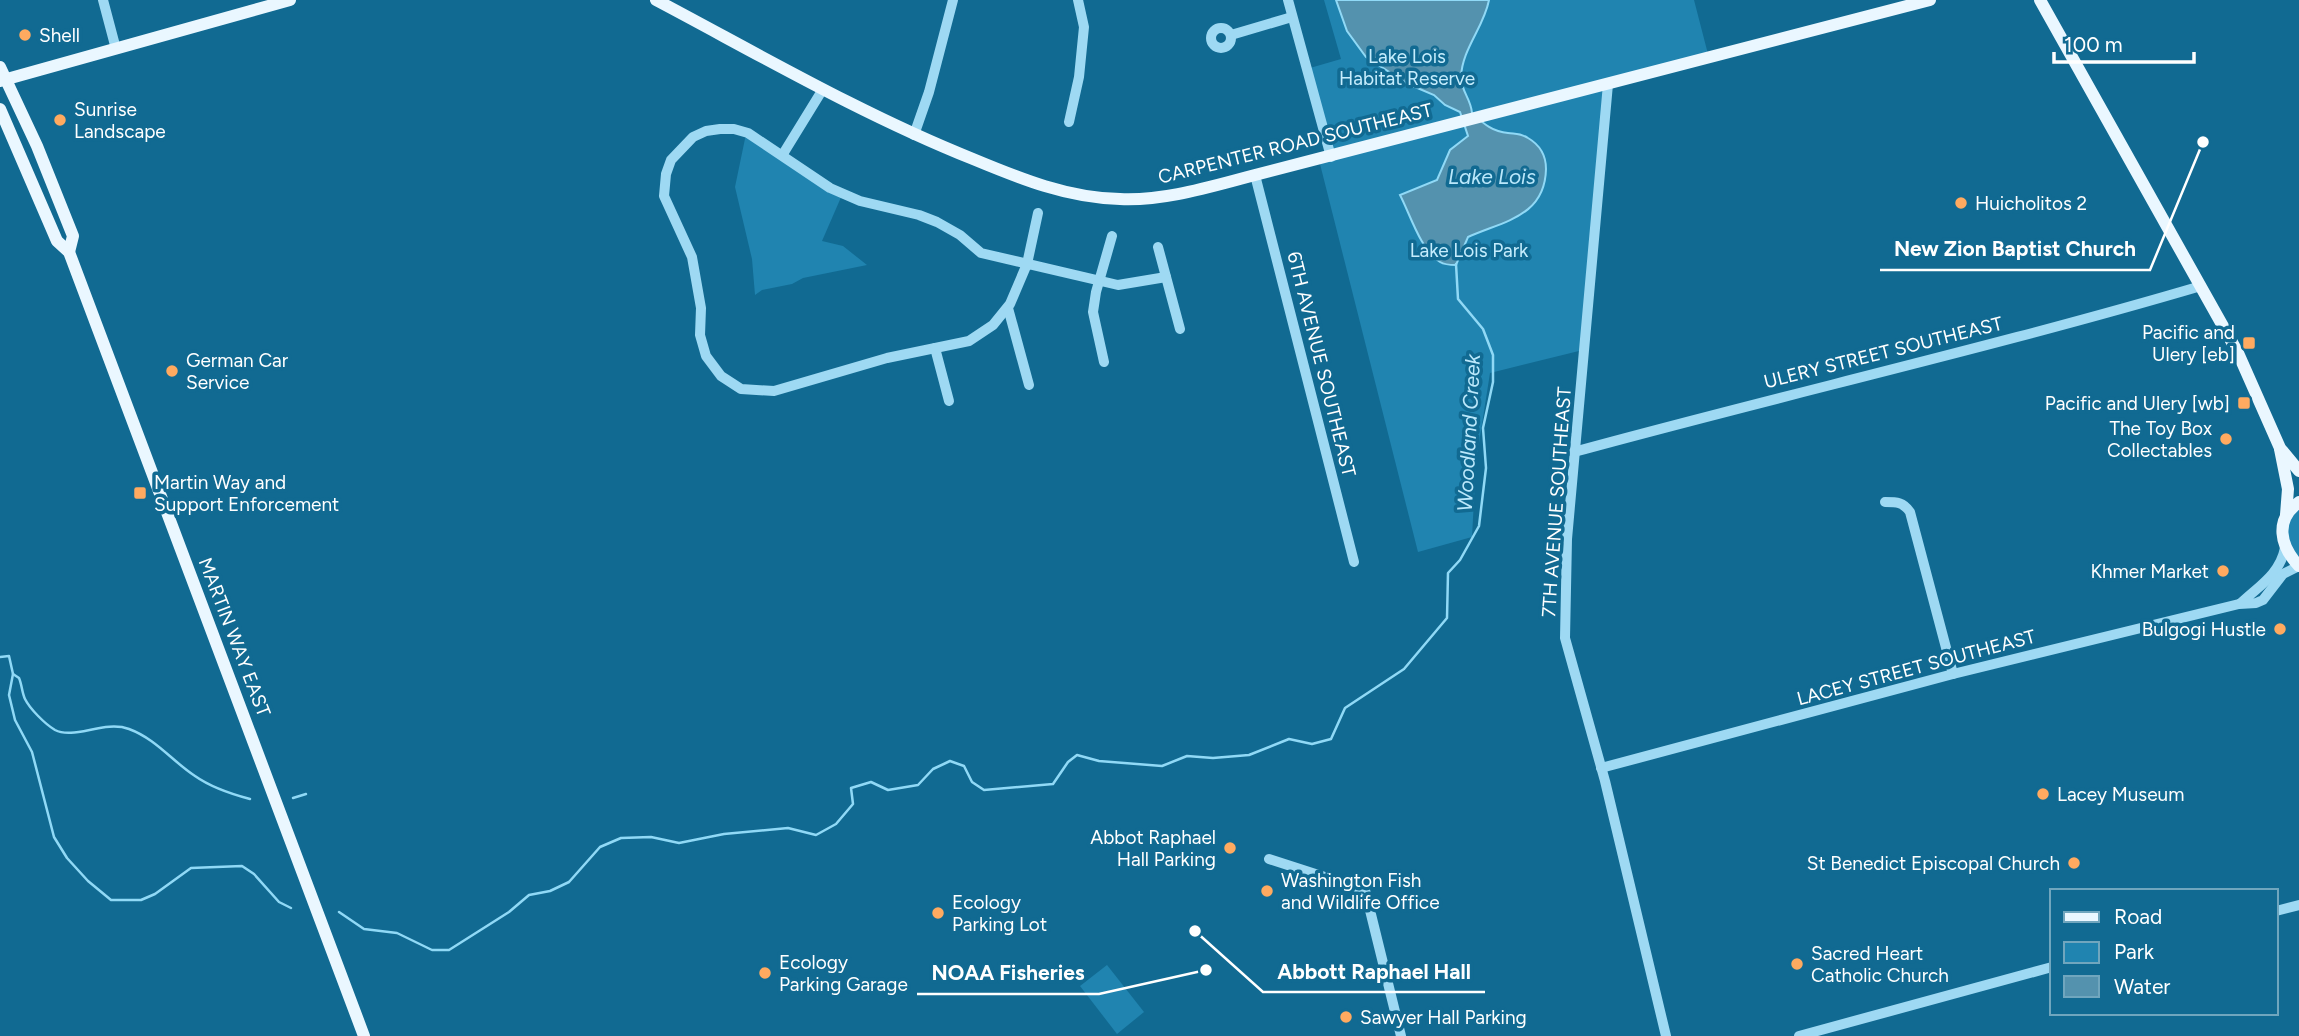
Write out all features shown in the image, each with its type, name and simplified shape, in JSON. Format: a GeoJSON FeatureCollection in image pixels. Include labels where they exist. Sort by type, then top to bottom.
{"type":"FeatureCollection","features":[{"type":"Feature","properties":{"kind":"main road"},"geometry":{"type":"LineString","coordinates":[[2,76],[116,49],[290,0]]}},
{"type":"Feature","properties":{"kind":"main road","name":"CARPENTER ROAD SOUTHEAST"},"geometry":{"type":"LineString","coordinates":[[656,0],[914,135],[1050,189],[1122,200],[1183,192],[1255,175],[1930,0]]}},
{"type":"Feature","properties":{"kind":"main road"},"geometry":{"type":"LineString","coordinates":[[2040,0],[2238,353],[2280,448],[2288,489],[2286,516],[2281,532],[2285,548],[2299,566]]}},
{"type":"Feature","properties":{"kind":"main road","name":"MARTIN WAY EAST"},"geometry":{"type":"LineString","coordinates":[[2,76],[37,146],[73,236],[69,252]]}},
{"type":"Feature","properties":{"kind":"main road","name":"MARTIN WAY EAST"},"geometry":{"type":"LineString","coordinates":[[0,109],[57,241],[69,252],[364,1036]]}},
{"type":"Feature","properties":{"kind":"main road"},"geometry":{"type":"LineString","coordinates":[[2280,448],[2299,471]]}},
{"type":"Feature","properties":{"kind":"main road"},"geometry":{"type":"LineString","coordinates":[[2286,516],[2299,502]]}},
{"type":"Feature","properties":{"kind":"street"},"geometry":{"type":"LineString","coordinates":[[103,0],[116,49]]}},
{"type":"Feature","properties":{"kind":"street"},"geometry":{"type":"LineString","coordinates":[[914,135],[929,92],[953,0]]}},
{"type":"Feature","properties":{"kind":"street"},"geometry":{"type":"LineString","coordinates":[[1069,122],[1079,77],[1084,27],[1078,0]]}},
{"type":"Feature","properties":{"kind":"street"},"geometry":{"type":"LineString","coordinates":[[1288,0],[1331,156]]}},
{"type":"Feature","properties":{"kind":"street"},"geometry":{"type":"LineString","coordinates":[[1231,35],[1292,17]]}},
{"type":"Feature","properties":{"kind":"street","name":"7TH AVENUE SOUTHEAST"},"geometry":{"type":"LineString","coordinates":[[1608,84],[1567,539],[1565,638],[1601,768],[1666,1036]]}},
{"type":"Feature","properties":{"kind":"street"},"geometry":{"type":"LineString","coordinates":[[783,154],[823,89]]}},
{"type":"Feature","properties":{"kind":"street"},"geometry":{"type":"LineString","coordinates":[[1038,213],[1027,264],[1021,283],[1008,308],[993,325],[969,341],[874,361],[774,391],[741,389],[721,376],[706,356],[700,335],[701,308],[692,257],[664,196],[666,174],[671,160],[684,144],[706,131],[734,129],[748,133],[783,154],[819,182],[843,194],[919,215],[960,234],[981,253],[1027,264],[1100,280],[1118,285],[1166,277]]}},
{"type":"Feature","properties":{"kind":"street","name":"6TH AVENUE SOUTHEAST"},"geometry":{"type":"LineString","coordinates":[[1255,175],[1354,562]]}},
{"type":"Feature","properties":{"kind":"street"},"geometry":{"type":"LineString","coordinates":[[1104,362],[1093,312],[1112,236]]}},
{"type":"Feature","properties":{"kind":"street"},"geometry":{"type":"LineString","coordinates":[[1158,247],[1180,329]]}},
{"type":"Feature","properties":{"kind":"street","name":"ULERY STREET SOUTHEAST"},"geometry":{"type":"LineString","coordinates":[[1574,452],[2201,286]]}},
{"type":"Feature","properties":{"kind":"street"},"geometry":{"type":"LineString","coordinates":[[1008,308],[1030,385]]}},
{"type":"Feature","properties":{"kind":"street"},"geometry":{"type":"LineString","coordinates":[[935,348],[949,401]]}},
{"type":"Feature","properties":{"kind":"street"},"geometry":{"type":"LineString","coordinates":[[1885,502],[1899,502],[1910,512],[1953,674]]}},
{"type":"Feature","properties":{"kind":"street","name":"LACEY STREET SOUTHEAST"},"geometry":{"type":"LineString","coordinates":[[2241,603],[2259,590],[2277,568],[2285,548]]}},
{"type":"Feature","properties":{"kind":"street","name":"LACEY STREET SOUTHEAST"},"geometry":{"type":"LineString","coordinates":[[1601,768],[1953,674],[2241,603],[2256,603],[2263,600],[2283,575],[2299,566]]}},
{"type":"Feature","properties":{"kind":"street"},"geometry":{"type":"LineString","coordinates":[[1269,859],[1364,890],[1401,1036]]}},
{"type":"Feature","properties":{"kind":"street"},"geometry":{"type":"LineString","coordinates":[[2278,910],[2299,905]]}},
{"type":"Feature","properties":{"kind":"street"},"geometry":{"type":"LineString","coordinates":[[1799,1036],[2050,968]]}},
{"type":"Feature","properties":{"kind":"green space","name":"Lake Lois Park"},"geometry":{"type":"Polygon","coordinates":[[[1324,0],[1694,0],[1709,58],[1608,83],[1583,350],[1490,373],[1476,462],[1472,537],[1418,552],[1319,160],[1333,152],[1310,68],[1341,59],[1324,0]]]}},
{"type":"Feature","properties":{"kind":"green space"},"geometry":{"type":"Polygon","coordinates":[[[746,134],[842,195],[822,241],[843,246],[867,265],[803,278],[792,284],[762,290],[755,295],[752,259],[735,187],[746,134]]]}},
{"type":"Feature","properties":{"kind":"green space"},"geometry":{"type":"Polygon","coordinates":[[[2299,507],[2299,558],[2286,540],[2288,520],[2299,507]]]}},
{"type":"Feature","properties":{"kind":"green space"},"geometry":{"type":"Polygon","coordinates":[[[1107,965],[1144,1012],[1117,1034],[1080,986],[1107,965]]]}},
{"type":"Feature","properties":{"kind":"water","name":"Lake Lois"},"geometry":{"type":"Polygon","coordinates":[[[1336,0],[1489,0],[1462,67],[1463,87],[1472,113],[1492,129],[1521,134],[1532,141],[1543,155],[1546,169],[1544,185],[1530,207],[1508,221],[1468,237],[1456,265],[1440,262],[1427,250],[1400,195],[1437,180],[1450,150],[1468,136],[1460,112],[1366,57],[1347,31],[1336,0]]]}},
{"type":"Feature","properties":{"kind":"waterway","name":"Woodland Creek"},"geometry":{"type":"LineString","coordinates":[[339,912],[364,929],[397,933],[432,950],[449,950],[509,912],[529,895],[550,891],[569,882],[600,847],[621,838],[651,837],[679,843],[724,834],[788,828],[816,835],[836,824],[853,804],[851,788],[871,782],[888,790],[918,785],[933,769],[950,761],[964,766],[972,782],[984,790],[1053,784],[1068,762],[1077,755],[1099,761],[1162,766],[1187,756],[1213,758],[1249,755],[1289,739],[1312,744],[1331,739],[1345,708],[1404,669],[1447,618],[1448,573],[1460,560],[1479,526],[1486,468],[1483,428],[1493,382],[1493,355],[1483,329],[1458,299],[1456,264]]}},
{"type":"Feature","properties":{"kind":"waterway","name":"Woodland Creek"},"geometry":{"type":"LineString","coordinates":[[0,657],[9,656],[13,674],[9,695],[15,720],[32,752],[54,837],[67,858],[88,881],[111,900],[141,900],[155,894],[191,868],[242,866],[254,874],[279,902],[291,908]]}},
{"type":"Feature","properties":{"kind":"waterway"},"geometry":{"type":"LineString","coordinates":[[13,674],[19,678],[30,707],[55,730],[71,733],[110,727],[129,729],[156,744],[201,780],[250,799]]}},
{"type":"Feature","properties":{"kind":"waterway"},"geometry":{"type":"LineString","coordinates":[[293,798],[306,794]]}},
{"type":"Feature","properties":{"kind":"place","name":"Shell"},"geometry":{"type":"Point","coordinates":[25,35]}},
{"type":"Feature","properties":{"kind":"place","name":"Sunrise Landscape"},"geometry":{"type":"Point","coordinates":[60,120]}},
{"type":"Feature","properties":{"kind":"place","name":"New Zion Baptist Church"},"geometry":{"type":"Point","coordinates":[2203,142]}},
{"type":"Feature","properties":{"kind":"place","name":"Huicholitos 2"},"geometry":{"type":"Point","coordinates":[1961,203]}},
{"type":"Feature","properties":{"kind":"place","name":"Pacific and Ulery [eb]"},"geometry":{"type":"Point","coordinates":[2249,343]}},
{"type":"Feature","properties":{"kind":"place","name":"German Car Service"},"geometry":{"type":"Point","coordinates":[172,371]}},
{"type":"Feature","properties":{"kind":"place","name":"Pacific and Ulery [wb]"},"geometry":{"type":"Point","coordinates":[2244,403]}},
{"type":"Feature","properties":{"kind":"place","name":"The Toy Box Collectables"},"geometry":{"type":"Point","coordinates":[2226,439]}},
{"type":"Feature","properties":{"kind":"place","name":"Martin Way and Support Enforcement"},"geometry":{"type":"Point","coordinates":[140,493]}},
{"type":"Feature","properties":{"kind":"place","name":"Khmer Market"},"geometry":{"type":"Point","coordinates":[2223,571]}},
{"type":"Feature","properties":{"kind":"place","name":"Bulgogi Hustle"},"geometry":{"type":"Point","coordinates":[2280,629]}},
{"type":"Feature","properties":{"kind":"place","name":"Lacey Museum"},"geometry":{"type":"Point","coordinates":[2043,794]}},
{"type":"Feature","properties":{"kind":"place","name":"Abbot Raphael Hall Parking"},"geometry":{"type":"Point","coordinates":[1230,848]}},
{"type":"Feature","properties":{"kind":"place","name":"St Benedict Episcopal Church"},"geometry":{"type":"Point","coordinates":[2074,863]}},
{"type":"Feature","properties":{"kind":"place","name":"Washington Fish and Wildlife Office"},"geometry":{"type":"Point","coordinates":[1267,891]}},
{"type":"Feature","properties":{"kind":"place","name":"Ecology Parking Lot"},"geometry":{"type":"Point","coordinates":[938,913]}},
{"type":"Feature","properties":{"kind":"place","name":"Abbott Raphael Hall"},"geometry":{"type":"Point","coordinates":[1195,931]}},
{"type":"Feature","properties":{"kind":"place","name":"Sacred Heart Catholic Church"},"geometry":{"type":"Point","coordinates":[1797,964]}},
{"type":"Feature","properties":{"kind":"place","name":"NOAA Fisheries"},"geometry":{"type":"Point","coordinates":[1206,970]}},
{"type":"Feature","properties":{"kind":"place","name":"Ecology Parking Garage"},"geometry":{"type":"Point","coordinates":[765,973]}},
{"type":"Feature","properties":{"kind":"place","name":"Sawyer Hall Parking"},"geometry":{"type":"Point","coordinates":[1346,1017]}},
{"type":"Feature","properties":{"kind":"park label","name":"Lake Lois Habitat Reserve"},"geometry":{"type":"Point","coordinates":[1407,67]}}]}
